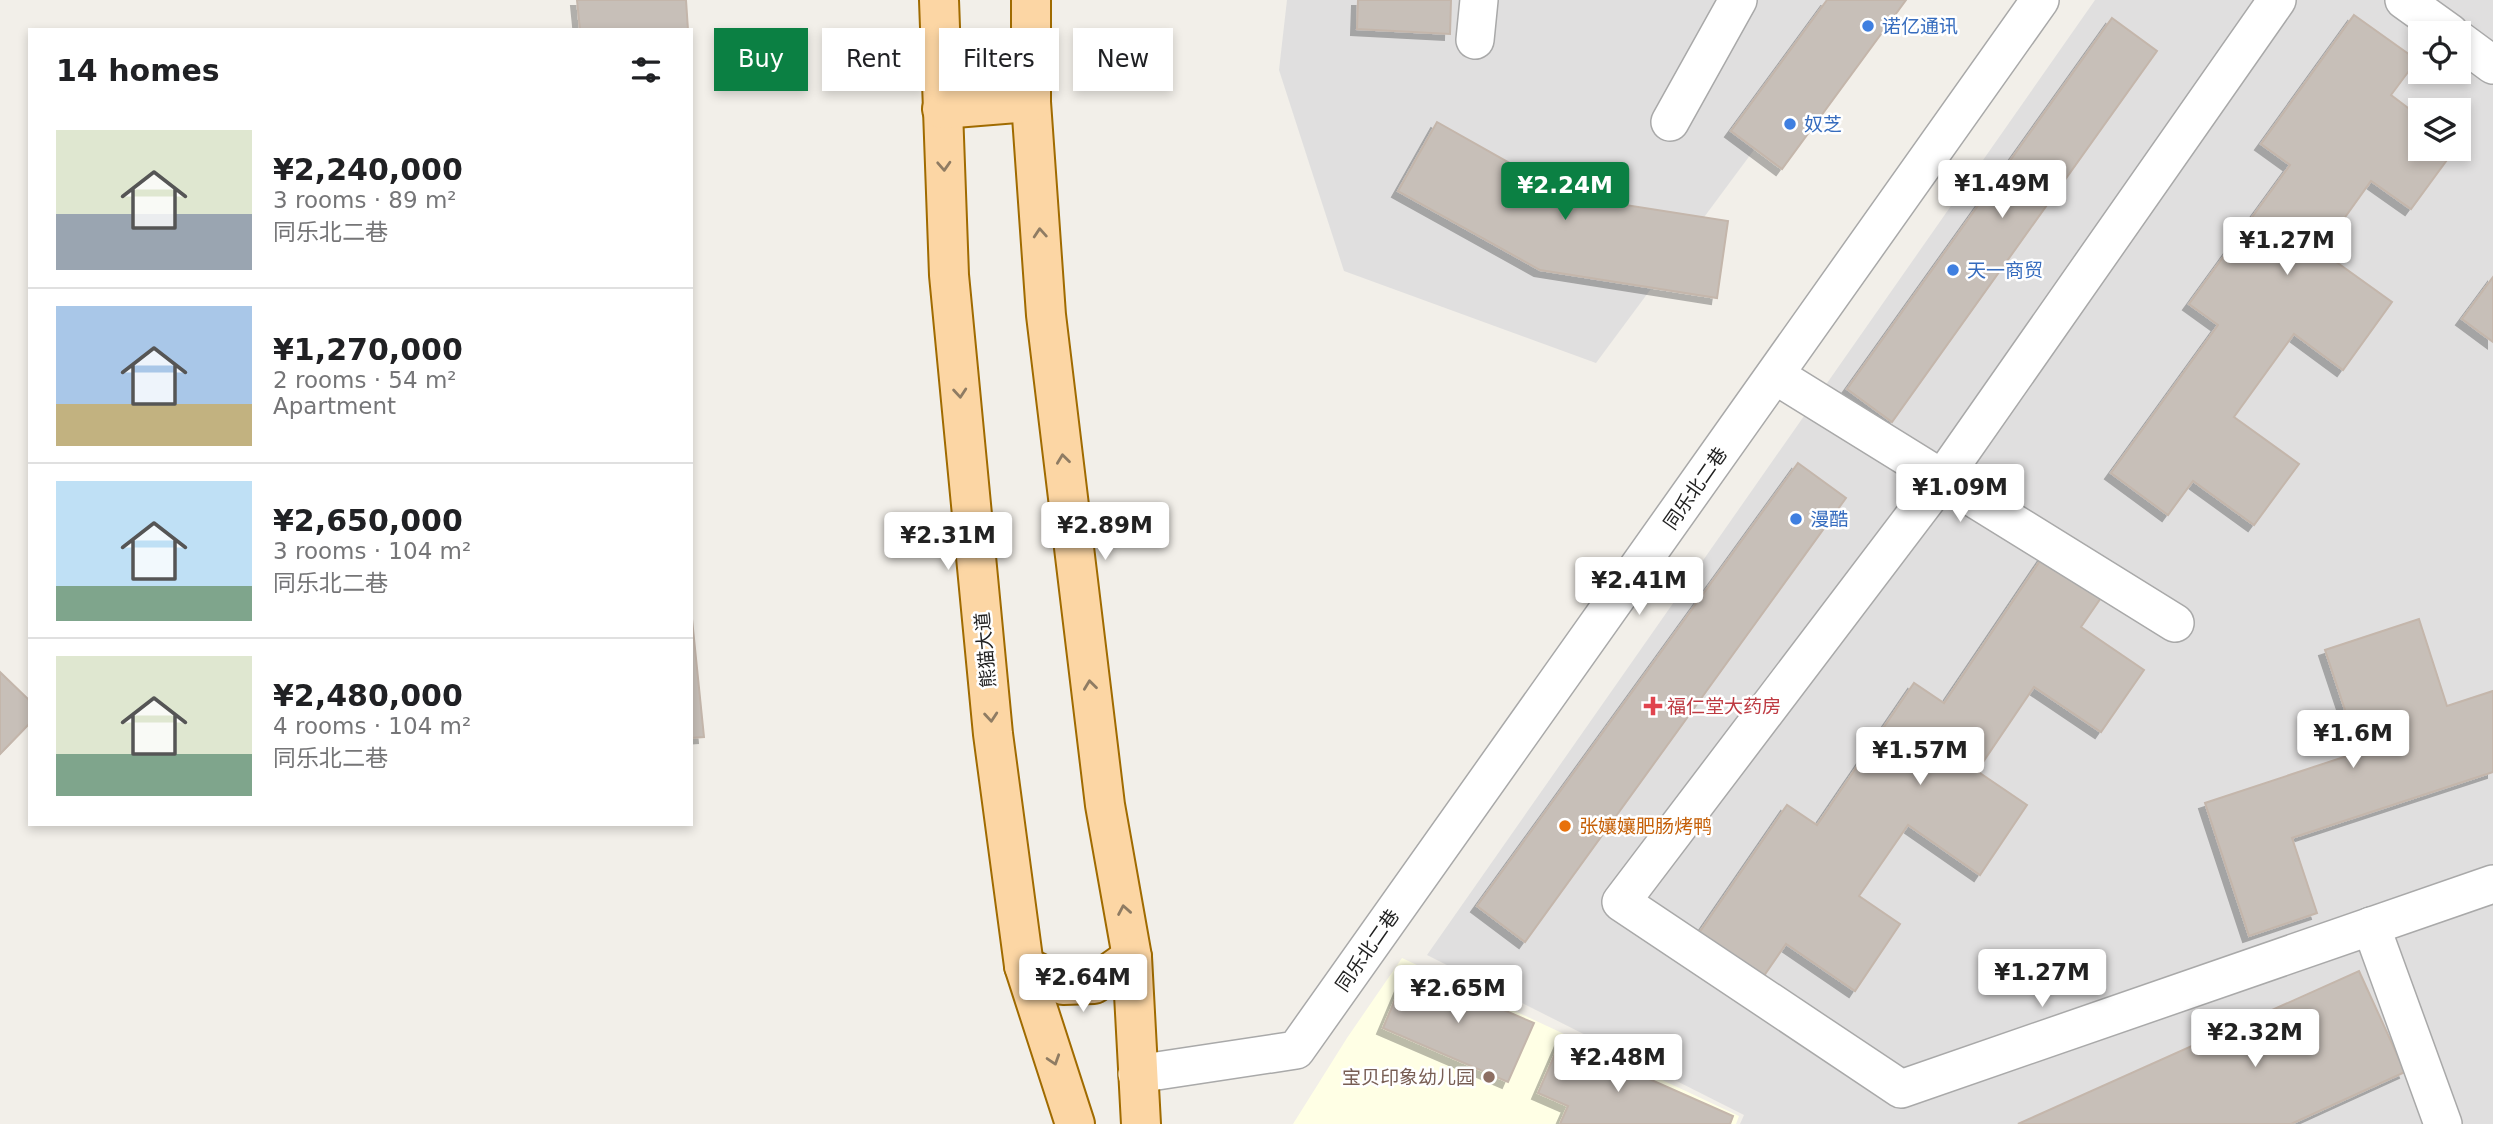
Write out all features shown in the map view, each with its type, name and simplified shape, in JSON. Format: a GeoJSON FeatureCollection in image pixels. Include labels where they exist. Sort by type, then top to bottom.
{"type":"FeatureCollection","features":[{"type":"Feature","properties":{"kind":"main road","name":"熊猫大道"},"geometry":{"type":"LineString","coordinates":[[939,0],[949,275],[990,706],[1024,966],[1075,1124]]}},
{"type":"Feature","properties":{"kind":"main road"},"geometry":{"type":"LineString","coordinates":[[1031,0],[1031,102],[1046,315],[1104,805],[1132,957],[1141,1124]]}},
{"type":"Feature","properties":{"kind":"main road"},"geometry":{"type":"LineString","coordinates":[[942,109],[1031,102]]}},
{"type":"Feature","properties":{"kind":"main road"},"geometry":{"type":"LineString","coordinates":[[1024,966],[1063,985],[1094,984],[1132,957]]}},
{"type":"Feature","properties":{"kind":"street"},"geometry":{"type":"LineString","coordinates":[[1475,40],[1479,0]]}},
{"type":"Feature","properties":{"kind":"street"},"geometry":{"type":"LineString","coordinates":[[1670,122],[1738,0]]}},
{"type":"Feature","properties":{"kind":"street","name":"同乐北二巷"},"geometry":{"type":"LineString","coordinates":[[1137,1074],[1296,1051],[2040,0]]}},
{"type":"Feature","properties":{"kind":"street"},"geometry":{"type":"LineString","coordinates":[[2277,0],[1942,479],[1621,902],[1900,1089],[2493,884]]}},
{"type":"Feature","properties":{"kind":"street"},"geometry":{"type":"LineString","coordinates":[[2404,0],[2433,21]]}},
{"type":"Feature","properties":{"kind":"street"},"geometry":{"type":"LineString","coordinates":[[2471,49],[2493,65]]}},
{"type":"Feature","properties":{"kind":"street"},"geometry":{"type":"LineString","coordinates":[[1775,375],[2175,623]]}},
{"type":"Feature","properties":{"kind":"street"},"geometry":{"type":"LineString","coordinates":[[2371,926],[2443,1124]]}},
{"type":"Feature","properties":{"kind":"shaded area"},"geometry":{"type":"Polygon","coordinates":[[[1287,0],[1865,0],[1596,363],[1344,271],[1279,70],[1287,0]]]}},
{"type":"Feature","properties":{"kind":"shaded area"},"geometry":{"type":"Polygon","coordinates":[[[2095,0],[2493,0],[2493,1124],[1740,1124],[1744,1115],[1427,955],[2095,0]]]}},
{"type":"Feature","properties":{"kind":"shaded area","name":"宝贝印象幼儿园"},"geometry":{"type":"Polygon","coordinates":[[[1402,958],[1739,1116],[1736,1124],[1293,1124],[1402,958]]]}},
{"type":"Feature","properties":{"kind":"building"},"geometry":{"type":"Polygon","coordinates":[[[577,0],[686,0],[688,28],[580,28],[577,0]]]}},
{"type":"Feature","properties":{"kind":"building"},"geometry":{"type":"Polygon","coordinates":[[[1358,0],[1451,0],[1450,34],[1357,29],[1358,0]]]}},
{"type":"Feature","properties":{"kind":"building"},"geometry":{"type":"Polygon","coordinates":[[[1827,0],[1906,0],[1782,169],[1731,131],[1827,0]]]}},
{"type":"Feature","properties":{"kind":"building"},"geometry":{"type":"Polygon","coordinates":[[[2354,15],[2408,54],[2408,72],[2391,95],[2408,108],[2408,161],[2446,161],[2411,209],[2371,181],[2321,251],[2392,302],[2343,370],[2294,334],[2234,417],[2299,464],[2254,525],[2193,481],[2168,515],[2111,473],[2218,325],[2189,304],[2290,165],[2261,144],[2354,15]]]}},
{"type":"Feature","properties":{"kind":"building"},"geometry":{"type":"Polygon","coordinates":[[[2112,18],[2157,51],[1892,422],[1847,389],[2112,18]]]}},
{"type":"Feature","properties":{"kind":"building"},"geometry":{"type":"Polygon","coordinates":[[[1437,122],[1568,196],[1728,221],[1717,298],[1540,270],[1398,191],[1437,122]]]}},
{"type":"Feature","properties":{"kind":"building"},"geometry":{"type":"Polygon","coordinates":[[[2493,277],[2493,342],[2462,319],[2493,277]]]}},
{"type":"Feature","properties":{"kind":"building"},"geometry":{"type":"Polygon","coordinates":[[[1798,463],[1846,498],[1525,942],[1477,906],[1798,463]]]}},
{"type":"Feature","properties":{"kind":"building"},"geometry":{"type":"Polygon","coordinates":[[[2046,552],[2105,592],[2081,627],[2144,670],[2101,732],[2034,687],[1977,771],[2027,805],[1980,875],[1908,825],[1859,896],[1900,924],[1855,991],[1786,944],[1761,980],[1697,936],[1787,805],[1817,825],[1914,683],[1944,703],[2046,552]]]}},
{"type":"Feature","properties":{"kind":"building"},"geometry":{"type":"Polygon","coordinates":[[[2419,619],[2447,706],[2493,691],[2493,772],[2292,838],[2317,913],[2249,936],[2205,803],[2359,752],[2325,650],[2419,619]]]}},
{"type":"Feature","properties":{"kind":"building"},"geometry":{"type":"Polygon","coordinates":[[[693,629],[704,737],[693,738],[693,629]]]}},
{"type":"Feature","properties":{"kind":"building"},"geometry":{"type":"Polygon","coordinates":[[[0,672],[28,699],[28,725],[0,754],[0,672]]]}},
{"type":"Feature","properties":{"kind":"building"},"geometry":{"type":"Polygon","coordinates":[[[1408,969],[1534,1023],[1508,1082],[1383,1028],[1408,969]]]}},
{"type":"Feature","properties":{"kind":"building"},"geometry":{"type":"Polygon","coordinates":[[[2359,971],[2405,1072],[2291,1124],[2018,1124],[2359,971]]]}},
{"type":"Feature","properties":{"kind":"building"},"geometry":{"type":"Polygon","coordinates":[[[1561,1040],[1733,1116],[1730,1124],[1560,1124],[1568,1106],[1538,1093],[1561,1040]]]}},
{"type":"Feature","properties":{"kind":"place","name":"诺亿通讯"},"geometry":{"type":"Point","coordinates":[1868,26]}},
{"type":"Feature","properties":{"kind":"place","name":"奴芝"},"geometry":{"type":"Point","coordinates":[1790,124]}},
{"type":"Feature","properties":{"kind":"place","name":"天一商贸"},"geometry":{"type":"Point","coordinates":[1953,270]}},
{"type":"Feature","properties":{"kind":"place","name":"漫酷"},"geometry":{"type":"Point","coordinates":[1796,519]}},
{"type":"Feature","properties":{"kind":"place","name":"福仁堂大药房"},"geometry":{"type":"Point","coordinates":[1653,706]}},
{"type":"Feature","properties":{"kind":"place","name":"张孃孃肥肠烤鸭"},"geometry":{"type":"Point","coordinates":[1565,826]}},
{"type":"Feature","properties":{"kind":"place","name":"宝贝印象幼儿园"},"geometry":{"type":"Point","coordinates":[1489,1077]}}]}
